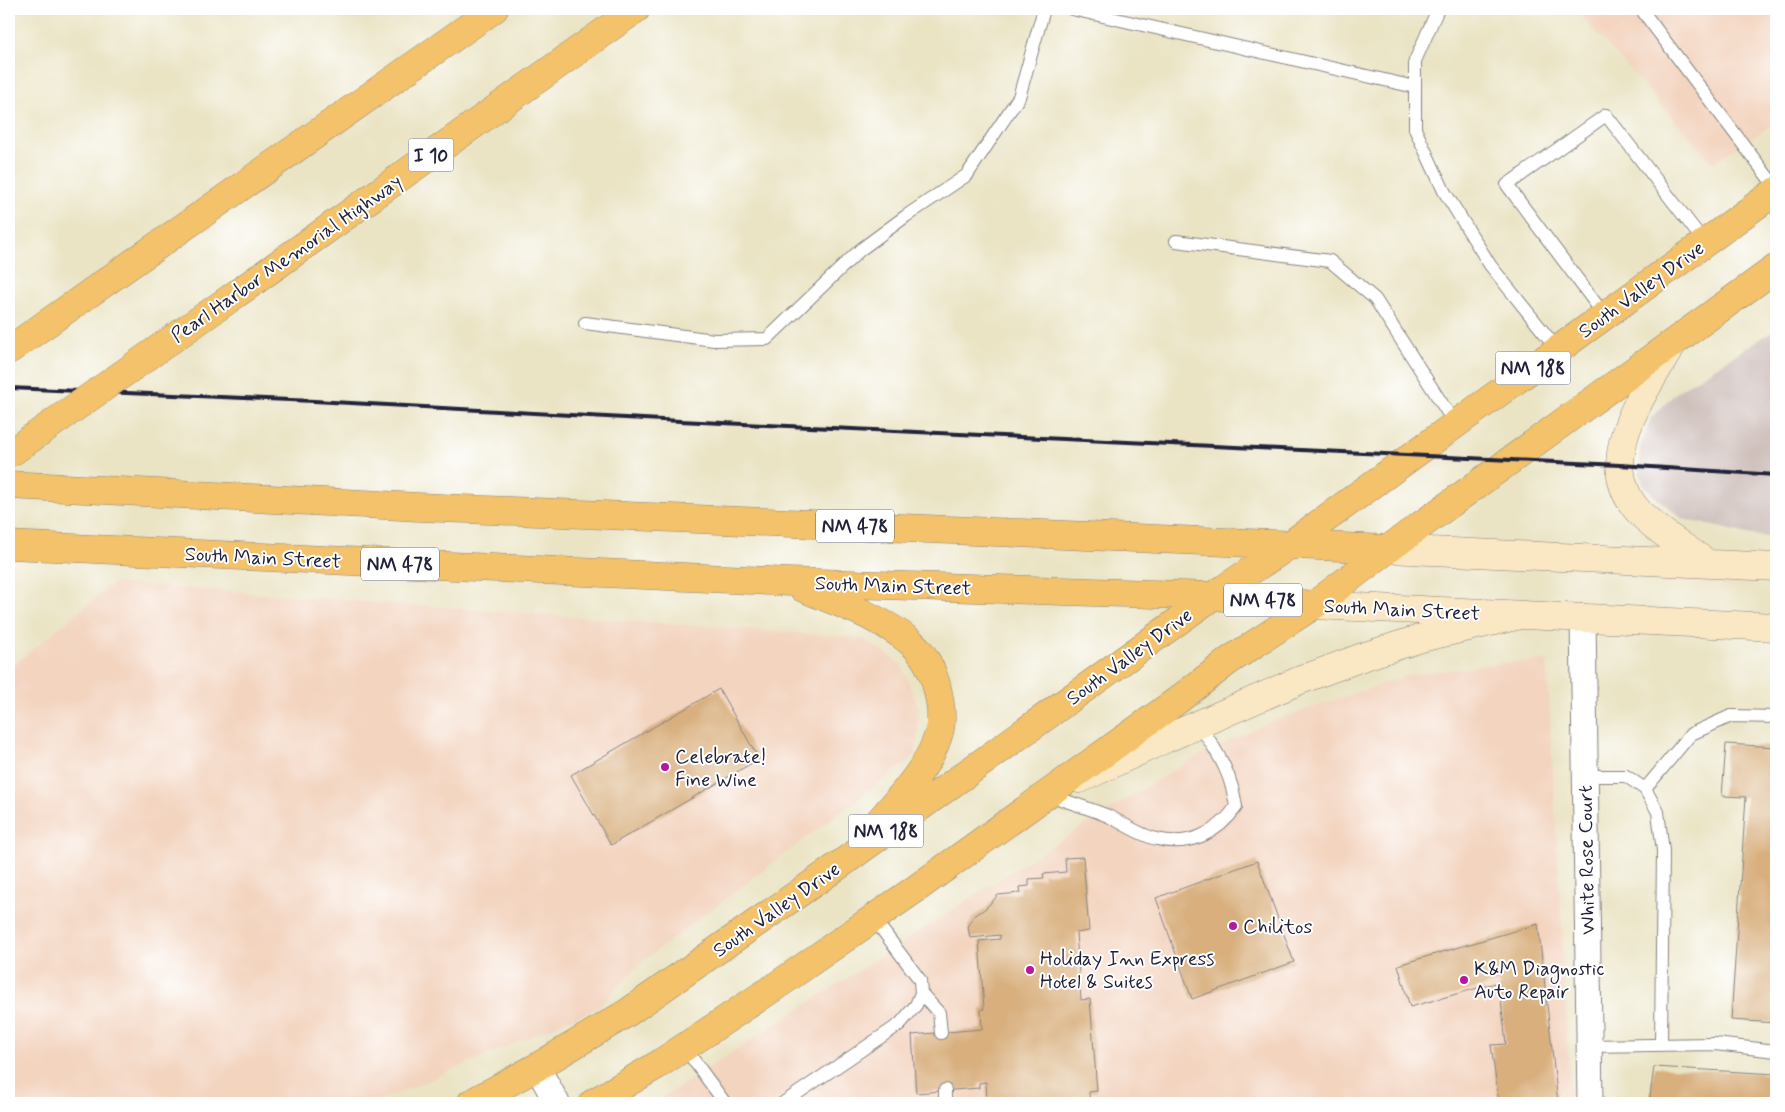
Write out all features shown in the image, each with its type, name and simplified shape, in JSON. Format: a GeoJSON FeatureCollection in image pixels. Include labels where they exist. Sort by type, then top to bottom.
{"type":"FeatureCollection","features":[{"type":"Feature","properties":{"kind":"main road"},"geometry":{"type":"LineString","coordinates":[[9,350],[494,9]]}},
{"type":"Feature","properties":{"kind":"main road","name":"Pearl Harbor Memorial Highway"},"geometry":{"type":"LineString","coordinates":[[9,454],[636,9]]}},
{"type":"Feature","properties":{"kind":"main road","name":"South Valley Drive"},"geometry":{"type":"LineString","coordinates":[[471,1103],[537,1067],[628,1013],[845,861],[1213,596],[1291,544],[1776,190]]}},
{"type":"Feature","properties":{"kind":"main road","name":"NM 188"},"geometry":{"type":"LineString","coordinates":[[592,1103],[684,1047],[874,919],[1178,700],[1230,660],[1314,605],[1388,549],[1776,268]]}},
{"type":"Feature","properties":{"kind":"main road"},"geometry":{"type":"LineString","coordinates":[[1673,343],[1637,405],[1628,427],[1622,446],[1620,465],[1623,484],[1629,498],[1640,513],[1708,564]]}},
{"type":"Feature","properties":{"kind":"main road","name":"NM 478"},"geometry":{"type":"LineString","coordinates":[[9,484],[419,507],[1291,544],[1776,567]]}},
{"type":"Feature","properties":{"kind":"main road","name":"South Main Street"},"geometry":{"type":"LineString","coordinates":[[9,545],[790,582],[1213,596],[1314,605],[1776,627]]}},
{"type":"Feature","properties":{"kind":"main road"},"geometry":{"type":"LineString","coordinates":[[790,582],[877,621],[909,640],[921,652],[928,664],[939,695],[942,712],[940,729],[934,747],[907,789],[845,861]]}},
{"type":"Feature","properties":{"kind":"main road"},"geometry":{"type":"LineString","coordinates":[[1047,794],[1298,681],[1365,656],[1425,637],[1520,615]]}},
{"type":"Feature","properties":{"kind":"street","name":"White Rose Court"},"geometry":{"type":"LineString","coordinates":[[1582,618],[1590,1103]]}},
{"type":"Feature","properties":{"kind":"street"},"geometry":{"type":"LineString","coordinates":[[537,1067],[557,1103]]}},
{"type":"Feature","properties":{"kind":"lane"},"geometry":{"type":"LineString","coordinates":[[585,323],[714,340],[767,339],[860,250],[967,175],[1019,97],[1044,9]]}},
{"type":"Feature","properties":{"kind":"lane"},"geometry":{"type":"LineString","coordinates":[[1072,9],[1415,87]]}},
{"type":"Feature","properties":{"kind":"lane"},"geometry":{"type":"LineString","coordinates":[[1438,9],[1415,61],[1415,129],[1444,192],[1490,265],[1558,350]]}},
{"type":"Feature","properties":{"kind":"lane"},"geometry":{"type":"LineString","coordinates":[[1641,9],[1776,190]]}},
{"type":"Feature","properties":{"kind":"lane"},"geometry":{"type":"LineString","coordinates":[[1605,316],[1507,185],[1606,115],[1705,243]]}},
{"type":"Feature","properties":{"kind":"lane"},"geometry":{"type":"LineString","coordinates":[[1176,241],[1330,261],[1375,299],[1455,424]]}},
{"type":"Feature","properties":{"kind":"lane"},"geometry":{"type":"LineString","coordinates":[[1645,789],[1691,734],[1731,716],[1776,717]]}},
{"type":"Feature","properties":{"kind":"lane"},"geometry":{"type":"LineString","coordinates":[[1047,794],[1107,816],[1156,839],[1182,842],[1206,834],[1227,819],[1236,807],[1233,787],[1222,759],[1199,724]]}},
{"type":"Feature","properties":{"kind":"lane"},"geometry":{"type":"LineString","coordinates":[[1585,776],[1626,776],[1645,789],[1658,812],[1663,851],[1661,1045]]}},
{"type":"Feature","properties":{"kind":"lane"},"geometry":{"type":"LineString","coordinates":[[782,1103],[900,1024],[916,1004],[921,993],[920,980],[874,919]]}},
{"type":"Feature","properties":{"kind":"lane"},"geometry":{"type":"LineString","coordinates":[[921,993],[939,1013],[941,1033]]}},
{"type":"Feature","properties":{"kind":"lane"},"geometry":{"type":"LineString","coordinates":[[1589,1046],[1715,1044],[1776,1051]]}},
{"type":"Feature","properties":{"kind":"lane"},"geometry":{"type":"LineString","coordinates":[[684,1047],[725,1103]]}},
{"type":"Feature","properties":{"kind":"shaded area"},"geometry":{"type":"Polygon","coordinates":[[[1575,9],[1776,9],[1776,122],[1713,163],[1575,9]]]}},
{"type":"Feature","properties":{"kind":"shaded area"},"geometry":{"type":"Polygon","coordinates":[[[1776,329],[1776,537],[1756,536],[1683,519],[1643,485],[1640,473],[1640,446],[1651,418],[1678,391],[1776,329]]]}},
{"type":"Feature","properties":{"kind":"shaded area"},"geometry":{"type":"Polygon","coordinates":[[[114,583],[862,638],[901,664],[919,709],[916,755],[643,961],[597,1008],[375,1103],[9,1103],[9,669],[114,583]]]}},
{"type":"Feature","properties":{"kind":"shaded area"},"geometry":{"type":"Polygon","coordinates":[[[1547,661],[1571,1103],[654,1103],[1072,833],[1187,762],[1270,722],[1410,675],[1503,663],[1547,661]]]}},
{"type":"Feature","properties":{"kind":"building","name":"Celebrate! Fine Wine"},"geometry":{"type":"Polygon","coordinates":[[[719,689],[759,759],[611,845],[571,775],[719,689]]]}},
{"type":"Feature","properties":{"kind":"building"},"geometry":{"type":"Polygon","coordinates":[[[1726,744],[1776,747],[1776,1023],[1731,1020],[1746,797],[1722,796],[1726,744]]]}},
{"type":"Feature","properties":{"kind":"building","name":"Holiday Inn Express Hotel & Suites"},"geometry":{"type":"Polygon","coordinates":[[[1083,857],[1089,931],[1076,933],[1081,1000],[1090,999],[1097,1091],[1089,1092],[1090,1103],[987,1102],[986,1082],[979,1083],[979,1088],[916,1093],[912,1035],[982,1029],[981,1009],[984,1009],[979,941],[1000,939],[1000,935],[970,938],[968,927],[973,917],[986,908],[998,895],[1020,893],[1019,887],[1029,886],[1029,879],[1044,878],[1043,874],[1066,872],[1065,858],[1083,857]]]}},
{"type":"Feature","properties":{"kind":"building"},"geometry":{"type":"Polygon","coordinates":[[[1257,861],[1294,962],[1192,999],[1156,898],[1257,861]]]}},
{"type":"Feature","properties":{"kind":"building"},"geometry":{"type":"Polygon","coordinates":[[[1538,924],[1558,1103],[1499,1103],[1491,1045],[1506,1044],[1499,982],[1410,1007],[1398,965],[1538,924]]]}},
{"type":"Feature","properties":{"kind":"building"},"geometry":{"type":"Polygon","coordinates":[[[1654,1067],[1776,1074],[1776,1103],[1649,1103],[1654,1067]]]}},
{"type":"Feature","properties":{"kind":"railway"},"geometry":{"type":"LineString","coordinates":[[9,388],[314,401],[680,421],[1620,465],[1776,475]]}},
{"type":"Feature","properties":{"kind":"place","name":"Celebrate! Fine Wine"},"geometry":{"type":"Point","coordinates":[665,767]}},
{"type":"Feature","properties":{"kind":"place","name":"Chilitos"},"geometry":{"type":"Point","coordinates":[1233,926]}},
{"type":"Feature","properties":{"kind":"place","name":"Holiday Inn Express Hotel & Suites"},"geometry":{"type":"Point","coordinates":[1030,970]}},
{"type":"Feature","properties":{"kind":"place","name":"K&M Diagnostic Auto Repair"},"geometry":{"type":"Point","coordinates":[1464,980]}}]}
